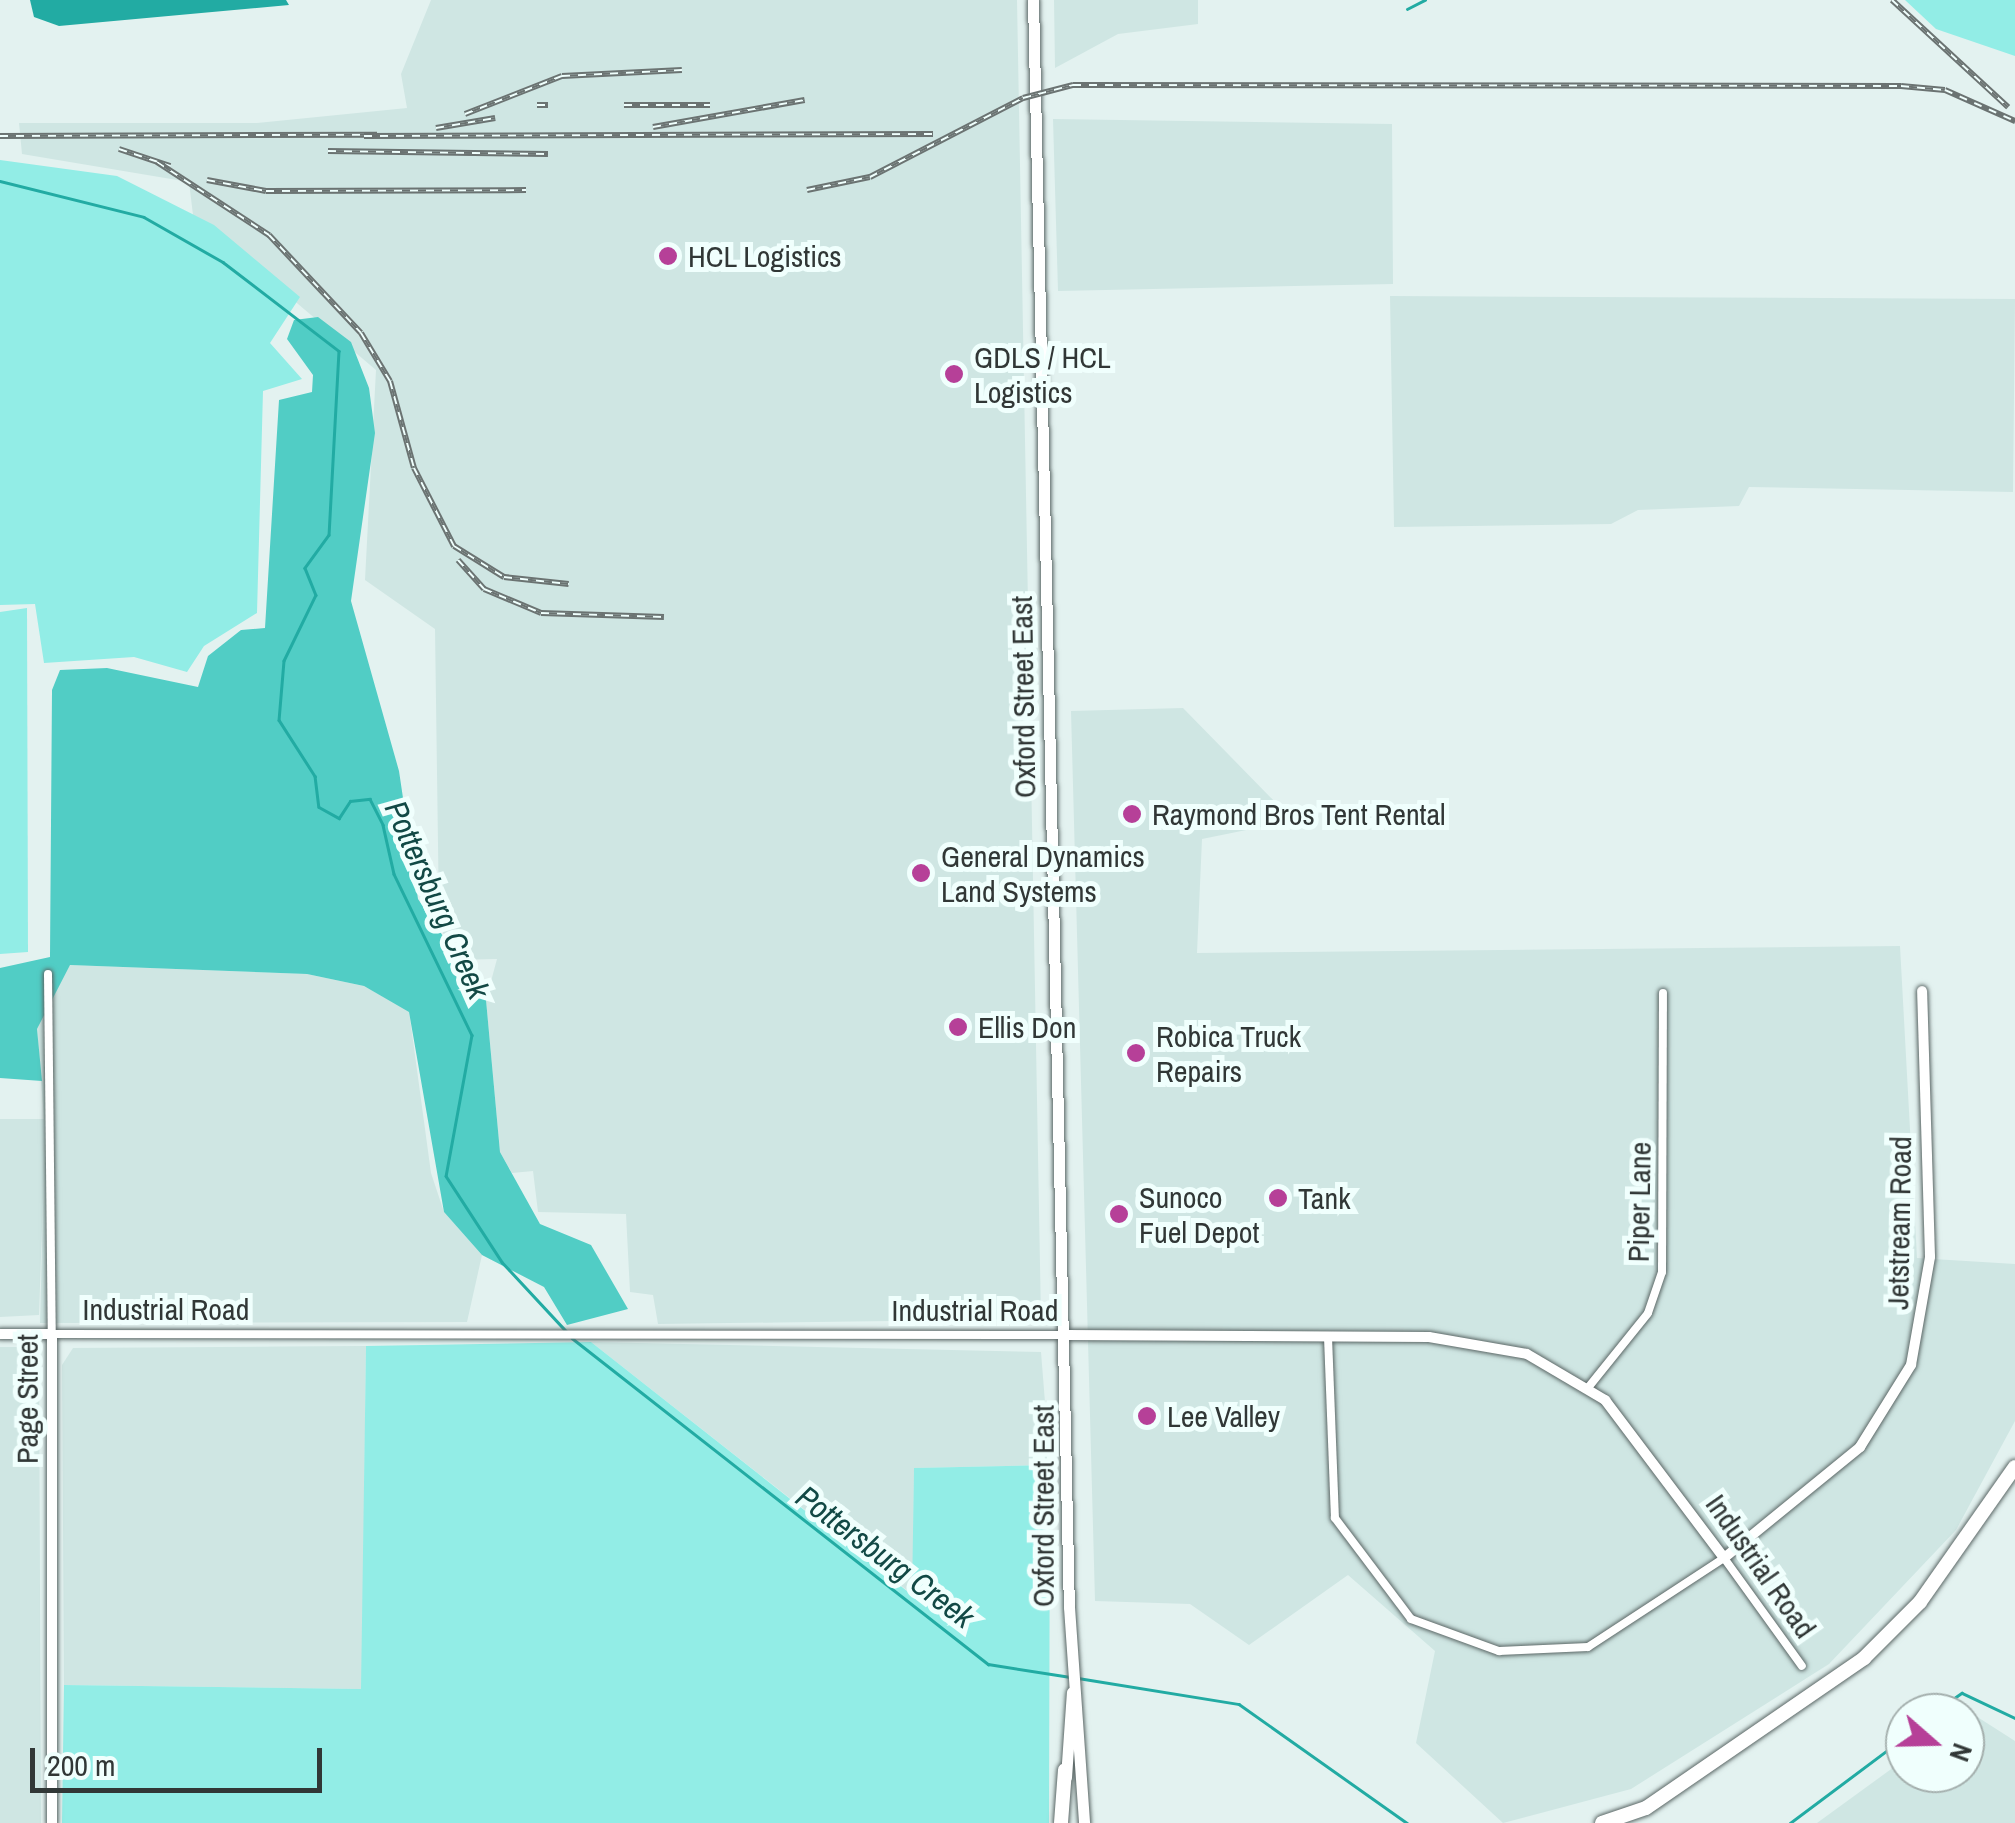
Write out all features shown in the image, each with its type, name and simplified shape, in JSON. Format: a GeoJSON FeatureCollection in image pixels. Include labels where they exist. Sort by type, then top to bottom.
{"type":"FeatureCollection","features":[{"type":"Feature","properties":{"kind":"highway"},"geometry":{"type":"LineString","coordinates":[[1602,1823],[1646,1808],[1864,1658],[1920,1602],[2015,1466]]}},
{"type":"Feature","properties":{"kind":"highway"},"geometry":{"type":"LineString","coordinates":[[1064,1823],[1066,1770]]}},
{"type":"Feature","properties":{"kind":"main road","name":"Oxford Street East"},"geometry":{"type":"LineString","coordinates":[[1034,0],[1067,1335],[1072,1692],[1084,1823]]}},
{"type":"Feature","properties":{"kind":"main road","name":"Oxford Street East"},"geometry":{"type":"LineString","coordinates":[[1066,1770],[1072,1692]]}},
{"type":"Feature","properties":{"kind":"street","name":"Page Street"},"geometry":{"type":"LineString","coordinates":[[48,974],[52,1823]]}},
{"type":"Feature","properties":{"kind":"street","name":"Jetstream Road"},"geometry":{"type":"LineString","coordinates":[[1328,1337],[1335,1518],[1412,1620],[1499,1651],[1588,1647],[1724,1558],[1860,1447],[1911,1365],[1930,1257],[1922,991]]}},
{"type":"Feature","properties":{"kind":"street","name":"Piper Lane"},"geometry":{"type":"LineString","coordinates":[[1587,1388],[1648,1313],[1662,1272],[1663,994]]}},
{"type":"Feature","properties":{"kind":"street","name":"Industrial Road"},"geometry":{"type":"LineString","coordinates":[[0,1334],[1067,1335],[1484,1342],[1587,1388],[1641,1439],[1802,1666]]}},
{"type":"Feature","properties":{"kind":"shaded area"},"geometry":{"type":"Polygon","coordinates":[[[30,0],[286,0],[289,5],[59,26],[34,17],[30,0]]]}},
{"type":"Feature","properties":{"kind":"shaded area"},"geometry":{"type":"Polygon","coordinates":[[[431,0],[1017,0],[1041,1319],[658,1324],[653,1295],[630,1292],[626,1214],[538,1212],[533,1171],[512,1173],[500,1152],[486,1000],[497,959],[450,960],[439,916],[435,629],[365,580],[376,370],[193,215],[189,182],[22,154],[19,123],[257,123],[407,108],[401,74],[431,0]]]}},
{"type":"Feature","properties":{"kind":"shaded area"},"geometry":{"type":"Polygon","coordinates":[[[1054,0],[1198,0],[1198,24],[1118,34],[1055,68],[1054,0]]]}},
{"type":"Feature","properties":{"kind":"shaded area"},"geometry":{"type":"Polygon","coordinates":[[[1905,0],[2015,0],[2015,56],[1936,29],[1905,0]]]}},
{"type":"Feature","properties":{"kind":"shaded area"},"geometry":{"type":"Polygon","coordinates":[[[1053,119],[1392,124],[1393,284],[1058,291],[1053,119]]]}},
{"type":"Feature","properties":{"kind":"shaded area"},"geometry":{"type":"Polygon","coordinates":[[[0,160],[117,176],[214,225],[300,297],[270,343],[302,379],[263,391],[257,613],[204,646],[187,672],[134,657],[44,663],[35,604],[0,605],[0,160]]]}},
{"type":"Feature","properties":{"kind":"shaded area"},"geometry":{"type":"Polygon","coordinates":[[[1390,296],[2015,299],[2013,492],[1749,487],[1739,506],[1638,510],[1611,524],[1394,527],[1390,296]]]}},
{"type":"Feature","properties":{"kind":"shaded area"},"geometry":{"type":"Polygon","coordinates":[[[318,317],[351,342],[369,388],[375,433],[351,601],[399,771],[418,899],[486,1000],[500,1152],[540,1224],[591,1245],[628,1309],[567,1325],[544,1287],[482,1255],[444,1212],[409,1012],[364,986],[307,974],[70,965],[37,1029],[42,1081],[0,1078],[0,968],[50,957],[52,690],[60,670],[107,668],[198,687],[208,656],[241,630],[265,628],[279,400],[312,392],[313,375],[287,339],[294,320],[318,317]]]}},
{"type":"Feature","properties":{"kind":"shaded area"},"geometry":{"type":"Polygon","coordinates":[[[27,608],[28,952],[0,954],[0,612],[27,608]]]}},
{"type":"Feature","properties":{"kind":"shaded area"},"geometry":{"type":"Polygon","coordinates":[[[1183,708],[1276,803],[1266,826],[1202,839],[1197,953],[1900,946],[1917,1258],[2015,1264],[2015,1421],[1956,1530],[1829,1664],[1631,1789],[1503,1823],[1416,1743],[1435,1651],[1348,1575],[1249,1645],[1190,1604],[1095,1601],[1071,711],[1183,708]]]}},
{"type":"Feature","properties":{"kind":"shaded area"},"geometry":{"type":"Polygon","coordinates":[[[69,965],[307,974],[364,986],[409,1011],[431,1173],[444,1212],[482,1255],[467,1322],[40,1323],[44,1169],[39,1315],[0,1317],[0,1119],[44,1119],[37,1029],[69,965]]]}},
{"type":"Feature","properties":{"kind":"shaded area"},"geometry":{"type":"Polygon","coordinates":[[[591,1342],[1041,1352],[1050,1465],[914,1468],[913,1595],[591,1342]]]}},
{"type":"Feature","properties":{"kind":"shaded area"},"geometry":{"type":"Polygon","coordinates":[[[591,1342],[912,1595],[914,1468],[1050,1465],[1049,1823],[62,1823],[64,1685],[361,1689],[366,1346],[591,1342]]]}},
{"type":"Feature","properties":{"kind":"shaded area"},"geometry":{"type":"Polygon","coordinates":[[[366,1346],[362,1689],[64,1685],[62,1365],[73,1348],[366,1346]]]}},
{"type":"Feature","properties":{"kind":"shaded area"},"geometry":{"type":"Polygon","coordinates":[[[0,1347],[24,1347],[39,1359],[41,1823],[0,1823],[0,1347]]]}},
{"type":"Feature","properties":{"kind":"shaded area"},"geometry":{"type":"Polygon","coordinates":[[[1985,1722],[2015,1741],[2015,1823],[1817,1823],[1885,1774],[1885,1793],[1985,1793],[1985,1722]]]}},
{"type":"Feature","properties":{"kind":"waterway"},"geometry":{"type":"LineString","coordinates":[[1407,9],[1425,0]]}},
{"type":"Feature","properties":{"kind":"waterway","name":"Pottersburg Creek"},"geometry":{"type":"LineString","coordinates":[[0,181],[144,217],[223,262],[339,351],[329,535],[305,568],[316,595],[284,661],[279,720],[315,776],[319,807],[339,818],[350,801],[370,799],[383,825],[394,874],[472,1035],[446,1176],[502,1262],[567,1332]]}},
{"type":"Feature","properties":{"kind":"waterway","name":"Pottersburg Creek"},"geometry":{"type":"LineString","coordinates":[[572,1338],[988,1664],[1070,1677]]}},
{"type":"Feature","properties":{"kind":"waterway","name":"Pottersburg Creek"},"geometry":{"type":"LineString","coordinates":[[1078,1678],[1239,1704],[1407,1823]]}},
{"type":"Feature","properties":{"kind":"waterway"},"geometry":{"type":"LineString","coordinates":[[1985,1704],[2015,1718]]}},
{"type":"Feature","properties":{"kind":"waterway"},"geometry":{"type":"LineString","coordinates":[[1790,1823],[1885,1752]]}},
{"type":"Feature","properties":{"kind":"railway"},"geometry":{"type":"LineString","coordinates":[[1892,0],[2008,107]]}},
{"type":"Feature","properties":{"kind":"railway"},"geometry":{"type":"LineString","coordinates":[[465,114],[562,76],[682,70]]}},
{"type":"Feature","properties":{"kind":"railway"},"geometry":{"type":"LineString","coordinates":[[807,190],[870,177],[1023,98],[1073,85],[1901,86],[1945,90],[2015,121]]}},
{"type":"Feature","properties":{"kind":"railway"},"geometry":{"type":"LineString","coordinates":[[653,127],[805,100]]}},
{"type":"Feature","properties":{"kind":"railway"},"geometry":{"type":"LineString","coordinates":[[537,105],[548,105]]}},
{"type":"Feature","properties":{"kind":"railway"},"geometry":{"type":"LineString","coordinates":[[624,105],[710,105]]}},
{"type":"Feature","properties":{"kind":"railway"},"geometry":{"type":"LineString","coordinates":[[436,128],[495,118]]}},
{"type":"Feature","properties":{"kind":"railway"},"geometry":{"type":"LineString","coordinates":[[364,136],[933,134]]}},
{"type":"Feature","properties":{"kind":"railway"},"geometry":{"type":"LineString","coordinates":[[0,136],[377,135]]}},
{"type":"Feature","properties":{"kind":"railway"},"geometry":{"type":"LineString","coordinates":[[119,149],[170,166]]}},
{"type":"Feature","properties":{"kind":"railway"},"geometry":{"type":"LineString","coordinates":[[328,151],[548,154]]}},
{"type":"Feature","properties":{"kind":"railway"},"geometry":{"type":"LineString","coordinates":[[157,162],[269,235],[361,333],[390,381],[414,468],[454,546],[504,577],[569,584]]}},
{"type":"Feature","properties":{"kind":"railway"},"geometry":{"type":"LineString","coordinates":[[207,180],[266,191],[526,190]]}},
{"type":"Feature","properties":{"kind":"railway"},"geometry":{"type":"LineString","coordinates":[[458,560],[484,589],[541,613],[664,617]]}},
{"type":"Feature","properties":{"kind":"place","name":"HCL Logistics"},"geometry":{"type":"Point","coordinates":[668,256]}},
{"type":"Feature","properties":{"kind":"place","name":"GDLS / HCL Logistics"},"geometry":{"type":"Point","coordinates":[954,374]}},
{"type":"Feature","properties":{"kind":"place","name":"Raymond Bros Tent Rental"},"geometry":{"type":"Point","coordinates":[1132,814]}},
{"type":"Feature","properties":{"kind":"place","name":"General Dynamics Land Systems"},"geometry":{"type":"Point","coordinates":[921,873]}},
{"type":"Feature","properties":{"kind":"place","name":"Ellis Don"},"geometry":{"type":"Point","coordinates":[958,1027]}},
{"type":"Feature","properties":{"kind":"place","name":"Robica Truck Repairs"},"geometry":{"type":"Point","coordinates":[1136,1053]}},
{"type":"Feature","properties":{"kind":"place","name":"Tank"},"geometry":{"type":"Point","coordinates":[1278,1198]}},
{"type":"Feature","properties":{"kind":"place","name":"Sunoco Fuel Depot"},"geometry":{"type":"Point","coordinates":[1119,1214]}},
{"type":"Feature","properties":{"kind":"place","name":"Lee Valley"},"geometry":{"type":"Point","coordinates":[1147,1416]}}]}
